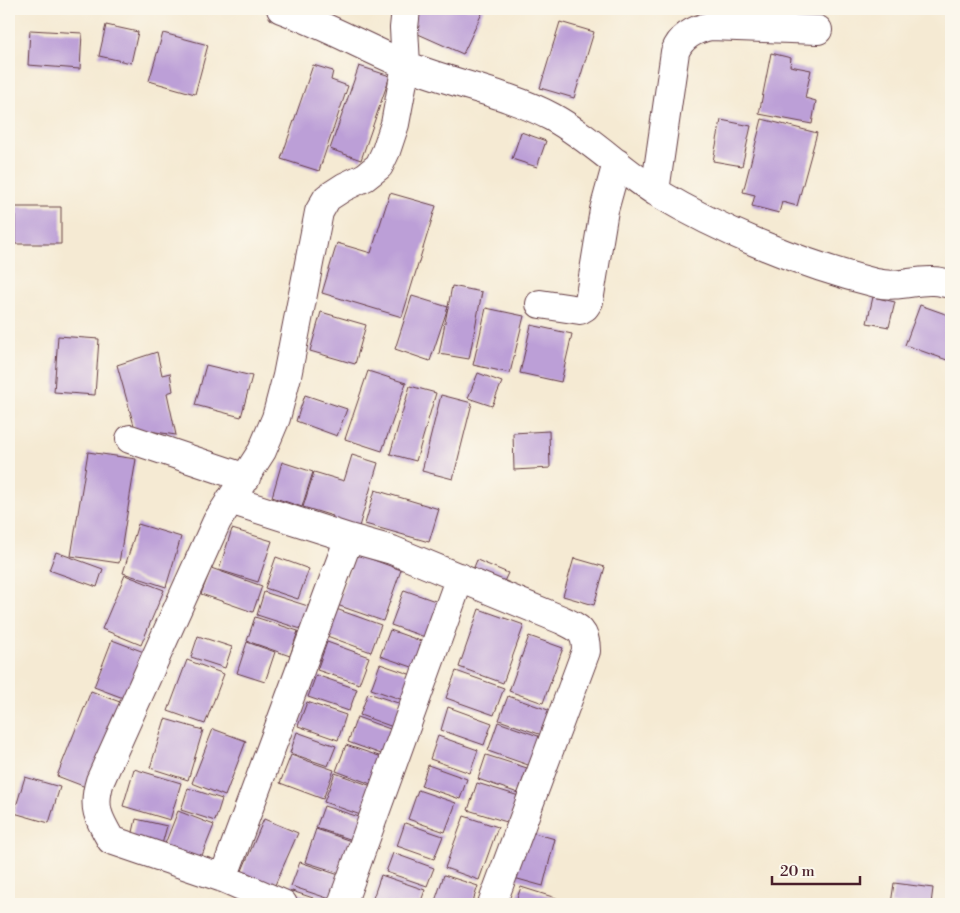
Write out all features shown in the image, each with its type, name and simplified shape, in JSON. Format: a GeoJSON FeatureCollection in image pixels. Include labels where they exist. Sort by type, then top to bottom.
{"type":"FeatureCollection","features":[{"type":"Feature","properties":{"kind":"street"},"geometry":{"type":"LineString","coordinates":[[281,9],[406,65],[518,103],[550,116],[581,135],[655,191],[694,213],[757,242],[818,265],[877,283],[896,286],[932,281],[951,284]]}},
{"type":"Feature","properties":{"kind":"street"},"geometry":{"type":"LineString","coordinates":[[283,904],[223,878],[111,840],[96,809],[95,795],[216,521],[262,451],[276,418],[287,376],[319,212],[327,198],[365,177],[379,166],[386,152],[395,124],[406,65],[404,28],[406,9]]}},
{"type":"Feature","properties":{"kind":"street"},"geometry":{"type":"LineString","coordinates":[[655,191],[675,52],[678,44],[685,36],[702,27],[711,26],[818,30]]}},
{"type":"Feature","properties":{"kind":"street"},"geometry":{"type":"LineString","coordinates":[[540,304],[580,310],[586,307],[589,301],[604,210],[617,163]]}},
{"type":"Feature","properties":{"kind":"street"},"geometry":{"type":"LineString","coordinates":[[130,439],[246,478]]}},
{"type":"Feature","properties":{"kind":"street"},"geometry":{"type":"LineString","coordinates":[[230,500],[392,550],[575,626],[583,633],[586,640],[586,652],[492,904]]}},
{"type":"Feature","properties":{"kind":"street"},"geometry":{"type":"LineString","coordinates":[[223,878],[349,538]]}},
{"type":"Feature","properties":{"kind":"street"},"geometry":{"type":"LineString","coordinates":[[342,904],[460,577]]}},
{"type":"Feature","properties":{"kind":"building"},"geometry":{"type":"Polygon","coordinates":[[[416,9],[484,9],[463,54],[407,29],[416,9]]]}},
{"type":"Feature","properties":{"kind":"building"},"geometry":{"type":"Polygon","coordinates":[[[726,9],[771,9],[771,16],[726,18],[726,9]]]}},
{"type":"Feature","properties":{"kind":"building"},"geometry":{"type":"Polygon","coordinates":[[[560,22],[594,32],[574,98],[540,88],[560,22]]]}},
{"type":"Feature","properties":{"kind":"building"},"geometry":{"type":"Polygon","coordinates":[[[106,25],[138,32],[131,63],[99,56],[106,25]]]}},
{"type":"Feature","properties":{"kind":"building"},"geometry":{"type":"Polygon","coordinates":[[[30,30],[82,33],[80,69],[28,65],[30,30]]]}},
{"type":"Feature","properties":{"kind":"building"},"geometry":{"type":"Polygon","coordinates":[[[163,33],[208,45],[195,94],[149,81],[163,33]]]}},
{"type":"Feature","properties":{"kind":"building"},"geometry":{"type":"Polygon","coordinates":[[[771,53],[791,58],[790,66],[811,70],[805,98],[816,101],[812,124],[759,114],[771,53]]]}},
{"type":"Feature","properties":{"kind":"building"},"geometry":{"type":"Polygon","coordinates":[[[313,65],[333,71],[331,80],[348,86],[319,171],[281,159],[313,65]]]}},
{"type":"Feature","properties":{"kind":"building"},"geometry":{"type":"Polygon","coordinates":[[[359,66],[390,76],[361,160],[330,149],[359,66]]]}},
{"type":"Feature","properties":{"kind":"building"},"geometry":{"type":"Polygon","coordinates":[[[762,119],[817,133],[797,206],[782,202],[779,213],[752,206],[755,195],[743,192],[762,119]]]}},
{"type":"Feature","properties":{"kind":"building"},"geometry":{"type":"Polygon","coordinates":[[[721,120],[751,126],[742,166],[713,161],[721,120]]]}},
{"type":"Feature","properties":{"kind":"building"},"geometry":{"type":"Polygon","coordinates":[[[521,132],[546,141],[537,167],[512,159],[521,132]]]}},
{"type":"Feature","properties":{"kind":"building"},"geometry":{"type":"Polygon","coordinates":[[[390,193],[436,206],[402,317],[322,293],[337,243],[371,253],[390,193]]]}},
{"type":"Feature","properties":{"kind":"building"},"geometry":{"type":"Polygon","coordinates":[[[15,207],[61,207],[61,244],[15,244],[15,207]]]}},
{"type":"Feature","properties":{"kind":"building"},"geometry":{"type":"Polygon","coordinates":[[[452,286],[482,292],[469,359],[439,354],[452,286]]]}},
{"type":"Feature","properties":{"kind":"building"},"geometry":{"type":"Polygon","coordinates":[[[412,296],[448,307],[430,361],[395,349],[412,296]]]}},
{"type":"Feature","properties":{"kind":"building"},"geometry":{"type":"Polygon","coordinates":[[[873,297],[895,302],[889,327],[867,323],[873,297]]]}},
{"type":"Feature","properties":{"kind":"building"},"geometry":{"type":"Polygon","coordinates":[[[920,305],[951,316],[951,347],[947,360],[905,345],[920,305]]]}},
{"type":"Feature","properties":{"kind":"building"},"geometry":{"type":"Polygon","coordinates":[[[486,308],[524,316],[510,373],[473,365],[486,308]]]}},
{"type":"Feature","properties":{"kind":"building"},"geometry":{"type":"Polygon","coordinates":[[[321,312],[366,325],[355,364],[310,351],[321,312]]]}},
{"type":"Feature","properties":{"kind":"building"},"geometry":{"type":"Polygon","coordinates":[[[531,325],[572,334],[561,382],[520,373],[531,325]]]}},
{"type":"Feature","properties":{"kind":"building"},"geometry":{"type":"Polygon","coordinates":[[[58,336],[99,339],[95,395],[54,392],[58,336]]]}},
{"type":"Feature","properties":{"kind":"building"},"geometry":{"type":"Polygon","coordinates":[[[157,352],[162,375],[170,373],[173,391],[167,393],[176,435],[135,429],[117,365],[157,352]]]}},
{"type":"Feature","properties":{"kind":"building"},"geometry":{"type":"Polygon","coordinates":[[[206,365],[252,376],[241,417],[195,405],[206,365]]]}},
{"type":"Feature","properties":{"kind":"building"},"geometry":{"type":"Polygon","coordinates":[[[368,371],[406,383],[382,451],[345,439],[368,371]]]}},
{"type":"Feature","properties":{"kind":"building"},"geometry":{"type":"Polygon","coordinates":[[[478,373],[502,382],[492,406],[468,398],[478,373]]]}},
{"type":"Feature","properties":{"kind":"building"},"geometry":{"type":"Polygon","coordinates":[[[410,386],[436,393],[416,461],[390,454],[410,386]]]}},
{"type":"Feature","properties":{"kind":"building"},"geometry":{"type":"Polygon","coordinates":[[[305,395],[347,409],[337,436],[296,421],[305,395]]]}},
{"type":"Feature","properties":{"kind":"building"},"geometry":{"type":"Polygon","coordinates":[[[441,395],[472,403],[453,479],[422,471],[441,395]]]}},
{"type":"Feature","properties":{"kind":"building"},"geometry":{"type":"Polygon","coordinates":[[[549,431],[550,468],[514,470],[513,433],[549,431]]]}},
{"type":"Feature","properties":{"kind":"building"},"geometry":{"type":"Polygon","coordinates":[[[88,452],[136,459],[119,563],[71,556],[88,452]]]}},
{"type":"Feature","properties":{"kind":"building"},"geometry":{"type":"Polygon","coordinates":[[[352,455],[378,463],[358,530],[331,522],[333,516],[303,507],[314,472],[344,481],[352,455]]]}},
{"type":"Feature","properties":{"kind":"building"},"geometry":{"type":"Polygon","coordinates":[[[282,462],[313,472],[302,507],[272,497],[282,462]]]}},
{"type":"Feature","properties":{"kind":"building"},"geometry":{"type":"Polygon","coordinates":[[[375,490],[439,509],[429,542],[365,524],[375,490]]]}},
{"type":"Feature","properties":{"kind":"building"},"geometry":{"type":"Polygon","coordinates":[[[138,524],[181,537],[166,587],[123,573],[138,524]]]}},
{"type":"Feature","properties":{"kind":"building"},"geometry":{"type":"Polygon","coordinates":[[[232,529],[272,541],[258,582],[219,570],[232,529]]]}},
{"type":"Feature","properties":{"kind":"building"},"geometry":{"type":"Polygon","coordinates":[[[56,552],[103,569],[97,587],[49,570],[56,552]]]}},
{"type":"Feature","properties":{"kind":"building"},"geometry":{"type":"Polygon","coordinates":[[[355,553],[401,570],[383,621],[337,605],[355,553]]]}},
{"type":"Feature","properties":{"kind":"building"},"geometry":{"type":"Polygon","coordinates":[[[276,557],[309,569],[298,599],[265,588],[276,557]]]}},
{"type":"Feature","properties":{"kind":"building"},"geometry":{"type":"Polygon","coordinates":[[[574,558],[605,567],[594,605],[563,596],[574,558]]]}},
{"type":"Feature","properties":{"kind":"building"},"geometry":{"type":"Polygon","coordinates":[[[477,560],[508,573],[500,590],[470,577],[477,560]]]}},
{"type":"Feature","properties":{"kind":"building"},"geometry":{"type":"Polygon","coordinates":[[[211,568],[262,586],[253,612],[201,594],[211,568]]]}},
{"type":"Feature","properties":{"kind":"building"},"geometry":{"type":"Polygon","coordinates":[[[125,575],[164,590],[141,645],[102,629],[125,575]]]}},
{"type":"Feature","properties":{"kind":"building"},"geometry":{"type":"Polygon","coordinates":[[[404,590],[441,603],[428,638],[391,625],[404,590]]]}},
{"type":"Feature","properties":{"kind":"building"},"geometry":{"type":"Polygon","coordinates":[[[264,592],[311,607],[304,630],[257,615],[264,592]]]}},
{"type":"Feature","properties":{"kind":"building"},"geometry":{"type":"Polygon","coordinates":[[[336,609],[381,625],[371,652],[327,636],[336,609]]]}},
{"type":"Feature","properties":{"kind":"building"},"geometry":{"type":"Polygon","coordinates":[[[479,609],[524,625],[503,683],[459,667],[479,609]]]}},
{"type":"Feature","properties":{"kind":"building"},"geometry":{"type":"Polygon","coordinates":[[[255,617],[298,631],[290,656],[247,641],[255,617]]]}},
{"type":"Feature","properties":{"kind":"building"},"geometry":{"type":"Polygon","coordinates":[[[390,630],[424,642],[415,668],[380,656],[390,630]]]}},
{"type":"Feature","properties":{"kind":"building"},"geometry":{"type":"Polygon","coordinates":[[[198,636],[232,647],[225,668],[191,657],[198,636]]]}},
{"type":"Feature","properties":{"kind":"building"},"geometry":{"type":"Polygon","coordinates":[[[529,636],[563,648],[543,703],[509,691],[529,636]]]}},
{"type":"Feature","properties":{"kind":"building"},"geometry":{"type":"Polygon","coordinates":[[[112,640],[144,652],[126,699],[94,687],[112,640]]]}},
{"type":"Feature","properties":{"kind":"building"},"geometry":{"type":"Polygon","coordinates":[[[247,642],[275,652],[265,682],[237,673],[247,642]]]}},
{"type":"Feature","properties":{"kind":"building"},"geometry":{"type":"Polygon","coordinates":[[[327,642],[369,657],[359,684],[317,670],[327,642]]]}},
{"type":"Feature","properties":{"kind":"building"},"geometry":{"type":"Polygon","coordinates":[[[187,660],[224,674],[205,724],[168,711],[187,660]]]}},
{"type":"Feature","properties":{"kind":"building"},"geometry":{"type":"Polygon","coordinates":[[[380,664],[412,675],[403,700],[371,689],[380,664]]]}},
{"type":"Feature","properties":{"kind":"building"},"geometry":{"type":"Polygon","coordinates":[[[456,671],[504,688],[494,715],[446,698],[456,671]]]}},
{"type":"Feature","properties":{"kind":"building"},"geometry":{"type":"Polygon","coordinates":[[[316,675],[357,689],[349,711],[308,697],[316,675]]]}},
{"type":"Feature","properties":{"kind":"building"},"geometry":{"type":"Polygon","coordinates":[[[91,691],[125,704],[91,789],[57,776],[91,691]]]}},
{"type":"Feature","properties":{"kind":"building"},"geometry":{"type":"Polygon","coordinates":[[[368,693],[401,704],[393,727],[360,715],[368,693]]]}},
{"type":"Feature","properties":{"kind":"building"},"geometry":{"type":"Polygon","coordinates":[[[508,696],[551,711],[542,735],[499,720],[508,696]]]}},
{"type":"Feature","properties":{"kind":"building"},"geometry":{"type":"Polygon","coordinates":[[[307,702],[346,715],[338,740],[298,726],[307,702]]]}},
{"type":"Feature","properties":{"kind":"building"},"geometry":{"type":"Polygon","coordinates":[[[448,707],[492,723],[484,745],[441,730],[448,707]]]}},
{"type":"Feature","properties":{"kind":"building"},"geometry":{"type":"Polygon","coordinates":[[[357,717],[401,733],[392,758],[348,742],[357,717]]]}},
{"type":"Feature","properties":{"kind":"building"},"geometry":{"type":"Polygon","coordinates":[[[165,719],[203,730],[188,780],[150,768],[165,719]]]}},
{"type":"Feature","properties":{"kind":"building"},"geometry":{"type":"Polygon","coordinates":[[[498,722],[541,737],[531,766],[488,751],[498,722]]]}},
{"type":"Feature","properties":{"kind":"building"},"geometry":{"type":"Polygon","coordinates":[[[213,729],[246,741],[225,796],[192,783],[213,729]]]}},
{"type":"Feature","properties":{"kind":"building"},"geometry":{"type":"Polygon","coordinates":[[[297,732],[336,746],[328,766],[290,753],[297,732]]]}},
{"type":"Feature","properties":{"kind":"building"},"geometry":{"type":"Polygon","coordinates":[[[438,736],[478,750],[470,773],[430,759],[438,736]]]}},
{"type":"Feature","properties":{"kind":"building"},"geometry":{"type":"Polygon","coordinates":[[[346,745],[382,757],[371,784],[336,771],[346,745]]]}},
{"type":"Feature","properties":{"kind":"building"},"geometry":{"type":"Polygon","coordinates":[[[291,755],[334,770],[323,799],[280,783],[291,755]]]}},
{"type":"Feature","properties":{"kind":"building"},"geometry":{"type":"Polygon","coordinates":[[[486,755],[527,768],[518,793],[478,779],[486,755]]]}},
{"type":"Feature","properties":{"kind":"building"},"geometry":{"type":"Polygon","coordinates":[[[428,765],[467,779],[460,799],[421,786],[428,765]]]}},
{"type":"Feature","properties":{"kind":"building"},"geometry":{"type":"Polygon","coordinates":[[[134,769],[181,783],[170,820],[123,806],[134,769]]]}},
{"type":"Feature","properties":{"kind":"building"},"geometry":{"type":"Polygon","coordinates":[[[335,773],[380,789],[369,818],[324,802],[335,773]]]}},
{"type":"Feature","properties":{"kind":"building"},"geometry":{"type":"Polygon","coordinates":[[[25,777],[60,787],[49,823],[14,813],[25,777]]]}},
{"type":"Feature","properties":{"kind":"building"},"geometry":{"type":"Polygon","coordinates":[[[477,783],[519,796],[510,823],[468,810],[477,783]]]}},
{"type":"Feature","properties":{"kind":"building"},"geometry":{"type":"Polygon","coordinates":[[[188,788],[222,799],[215,821],[181,810],[188,788]]]}},
{"type":"Feature","properties":{"kind":"building"},"geometry":{"type":"Polygon","coordinates":[[[418,790],[456,803],[445,832],[408,819],[418,790]]]}},
{"type":"Feature","properties":{"kind":"building"},"geometry":{"type":"Polygon","coordinates":[[[324,806],[369,820],[362,843],[316,828],[324,806]]]}},
{"type":"Feature","properties":{"kind":"building"},"geometry":{"type":"Polygon","coordinates":[[[178,811],[214,825],[199,863],[163,849],[178,811]]]}},
{"type":"Feature","properties":{"kind":"building"},"geometry":{"type":"Polygon","coordinates":[[[464,816],[498,827],[479,880],[445,868],[464,816]]]}},
{"type":"Feature","properties":{"kind":"building"},"geometry":{"type":"Polygon","coordinates":[[[136,819],[167,826],[161,848],[131,841],[136,819]]]}},
{"type":"Feature","properties":{"kind":"building"},"geometry":{"type":"Polygon","coordinates":[[[264,819],[298,833],[271,894],[238,880],[264,819]]]}},
{"type":"Feature","properties":{"kind":"building"},"geometry":{"type":"Polygon","coordinates":[[[405,823],[443,836],[434,859],[397,846],[405,823]]]}},
{"type":"Feature","properties":{"kind":"building"},"geometry":{"type":"Polygon","coordinates":[[[316,829],[351,841],[340,873],[305,862],[316,829]]]}},
{"type":"Feature","properties":{"kind":"building"},"geometry":{"type":"Polygon","coordinates":[[[527,831],[555,839],[543,886],[514,878],[527,831]]]}},
{"type":"Feature","properties":{"kind":"building"},"geometry":{"type":"Polygon","coordinates":[[[393,853],[434,868],[427,886],[386,872],[393,853]]]}},
{"type":"Feature","properties":{"kind":"building"},"geometry":{"type":"Polygon","coordinates":[[[300,862],[348,878],[339,902],[291,886],[300,862]]]}},
{"type":"Feature","properties":{"kind":"building"},"geometry":{"type":"Polygon","coordinates":[[[381,875],[425,890],[420,904],[383,904],[372,901],[381,875]]]}},
{"type":"Feature","properties":{"kind":"building"},"geometry":{"type":"Polygon","coordinates":[[[444,875],[478,886],[472,904],[434,904],[444,875]]]}},
{"type":"Feature","properties":{"kind":"building"},"geometry":{"type":"Polygon","coordinates":[[[894,883],[933,888],[931,904],[891,904],[894,883]]]}},
{"type":"Feature","properties":{"kind":"building"},"geometry":{"type":"Polygon","coordinates":[[[521,887],[559,899],[557,904],[515,904],[521,887]]]}},
{"type":"Feature","properties":{"kind":"building"},"geometry":{"type":"Polygon","coordinates":[[[292,891],[313,898],[310,904],[301,904],[289,900],[292,891]]]}}]}
